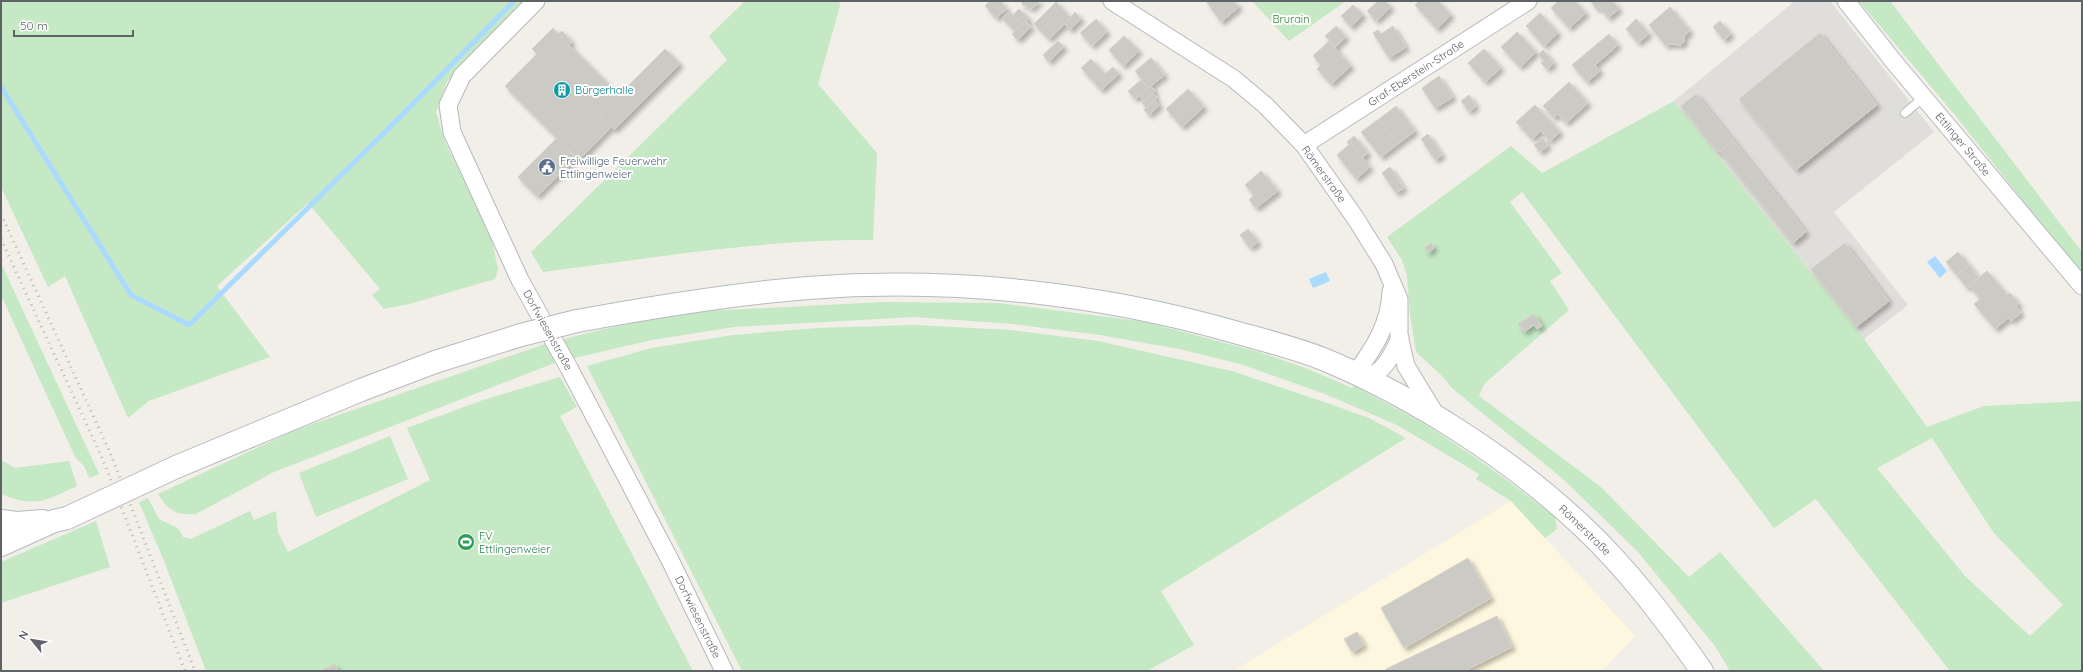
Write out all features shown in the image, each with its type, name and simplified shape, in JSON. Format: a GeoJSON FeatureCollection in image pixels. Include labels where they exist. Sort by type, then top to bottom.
{"type":"FeatureCollection","features":[{"type":"Feature","properties":{"kind":"main road","name":"Römerstraße"},"geometry":{"type":"LineString","coordinates":[[1,544],[60,520],[176,467],[361,390],[435,362],[521,335],[577,320],[728,295],[809,288],[897,285],[994,289],[1054,295],[1188,318],[1322,359],[1360,376],[1439,419],[1493,454],[1544,492],[1582,526],[1611,555],[1642,590],[1702,671]]}},
{"type":"Feature","properties":{"kind":"main road"},"geometry":{"type":"LineString","coordinates":[[1,521],[17,523],[34,520],[60,520]]}},
{"type":"Feature","properties":{"kind":"street","name":"Dorfwiesenstraße"},"geometry":{"type":"LineString","coordinates":[[536,1],[462,76],[448,105],[452,132],[520,280],[569,368],[656,533],[724,671]]}},
{"type":"Feature","properties":{"kind":"street","name":"Römerstraße"},"geometry":{"type":"LineString","coordinates":[[1112,1],[1234,79],[1265,105],[1304,146],[1369,238],[1390,277],[1399,299],[1400,338],[1406,366],[1439,419]]}},
{"type":"Feature","properties":{"kind":"street","name":"Graf-Eberstein-Straße"},"geometry":{"type":"LineString","coordinates":[[1304,146],[1528,1]]}},
{"type":"Feature","properties":{"kind":"street","name":"Ettlinger Straße"},"geometry":{"type":"LineString","coordinates":[[1846,1],[2082,286]]}},
{"type":"Feature","properties":{"kind":"street"},"geometry":{"type":"LineString","coordinates":[[1390,277],[1390,300],[1386,321],[1378,341],[1360,376],[1375,376],[1381,370],[1400,338]]}},
{"type":"Feature","properties":{"kind":"lane"},"geometry":{"type":"LineString","coordinates":[[1905,112],[1924,97]]}},
{"type":"Feature","properties":{"kind":"shaded area"},"geometry":{"type":"Polygon","coordinates":[[[1795,1],[1830,1],[1934,132],[1834,212],[1908,305],[1864,339],[1674,101],[1795,1]]]}},
{"type":"Feature","properties":{"kind":"shaded area"},"geometry":{"type":"Polygon","coordinates":[[[1511,501],[1635,636],[1602,671],[1233,671],[1511,501]]]}},
{"type":"Feature","properties":{"kind":"green space"},"geometry":{"type":"Polygon","coordinates":[[[1,1],[525,1],[447,82],[436,112],[445,142],[491,236],[498,269],[495,279],[409,304],[384,309],[372,295],[380,289],[308,203],[217,286],[270,357],[149,401],[128,418],[65,276],[48,287],[1,187],[1,1]]]}},
{"type":"Feature","properties":{"kind":"green space"},"geometry":{"type":"Polygon","coordinates":[[[745,1],[839,1],[840,6],[818,84],[877,153],[873,240],[749,246],[667,255],[543,272],[531,252],[727,60],[709,36],[745,1]]]}},
{"type":"Feature","properties":{"kind":"green space","name":"Brurain"},"geometry":{"type":"Polygon","coordinates":[[[1252,1],[1346,1],[1289,41],[1252,1]]]}},
{"type":"Feature","properties":{"kind":"green space"},"geometry":{"type":"Polygon","coordinates":[[[1859,1],[1890,1],[2082,252],[2082,275],[1954,114],[1859,1]]]}},
{"type":"Feature","properties":{"kind":"green space"},"geometry":{"type":"Polygon","coordinates":[[[1674,101],[1864,339],[1927,427],[1984,406],[2082,401],[2082,671],[1950,671],[1816,499],[1774,528],[1522,192],[1510,202],[1562,273],[1550,281],[1569,310],[1484,384],[1479,396],[1601,487],[1689,577],[1720,552],[1824,671],[1730,671],[1715,646],[1637,551],[1563,479],[1453,389],[1440,374],[1416,352],[1410,315],[1407,276],[1402,260],[1387,237],[1511,146],[1542,173],[1674,101]],[[1932,438],[1877,468],[1965,576],[2030,636],[2063,605],[1993,532],[1932,438]]]}},
{"type":"Feature","properties":{"kind":"green space"},"geometry":{"type":"Polygon","coordinates":[[[1,263],[100,474],[89,478],[84,466],[75,457],[1,295],[1,263]]]}},
{"type":"Feature","properties":{"kind":"green space"},"geometry":{"type":"Polygon","coordinates":[[[883,302],[998,303],[1146,322],[1259,352],[1308,369],[1352,388],[1354,386],[1421,422],[1490,468],[1555,517],[1557,529],[1545,538],[1511,501],[1476,479],[1479,474],[1397,425],[1325,394],[1240,364],[1179,349],[1100,335],[1013,324],[914,317],[734,327],[652,340],[557,362],[274,472],[196,514],[183,514],[173,511],[165,504],[158,494],[295,430],[545,344],[604,329],[686,312],[883,302]]]}},
{"type":"Feature","properties":{"kind":"green space"},"geometry":{"type":"Polygon","coordinates":[[[913,325],[1011,330],[1098,341],[1235,372],[1369,418],[1406,438],[1161,591],[1194,645],[1147,671],[742,671],[587,366],[652,348],[733,335],[817,328],[913,325]]]}},
{"type":"Feature","properties":{"kind":"green space","name":"FV Ettlingenweier"},"geometry":{"type":"Polygon","coordinates":[[[560,377],[577,407],[560,416],[693,671],[206,671],[164,561],[139,502],[148,498],[159,519],[178,528],[183,537],[191,539],[250,511],[254,520],[276,511],[278,532],[288,552],[430,480],[407,428],[483,400],[560,377]]]}},
{"type":"Feature","properties":{"kind":"green space"},"geometry":{"type":"Polygon","coordinates":[[[390,436],[408,479],[316,517],[299,473],[390,436]]]}},
{"type":"Feature","properties":{"kind":"green space"},"geometry":{"type":"Polygon","coordinates":[[[1,460],[15,468],[69,461],[77,486],[57,496],[40,501],[31,502],[12,498],[1,494],[1,460]]]}},
{"type":"Feature","properties":{"kind":"green space"},"geometry":{"type":"Polygon","coordinates":[[[96,521],[110,567],[1,603],[1,562],[96,521]]]}},
{"type":"Feature","properties":{"kind":"water"},"geometry":{"type":"Polygon","coordinates":[[[1935,256],[1947,271],[1940,278],[1927,262],[1935,256]]]}},
{"type":"Feature","properties":{"kind":"water"},"geometry":{"type":"Polygon","coordinates":[[[1326,272],[1330,281],[1313,288],[1309,279],[1326,272]]]}},
{"type":"Feature","properties":{"kind":"building"},"geometry":{"type":"Polygon","coordinates":[[[990,1],[1000,1],[1007,9],[996,18],[985,6],[990,1]]]}},
{"type":"Feature","properties":{"kind":"building"},"geometry":{"type":"Polygon","coordinates":[[[1040,1],[1031,9],[1026,5],[1024,6],[1021,2],[1040,1]]]}},
{"type":"Feature","properties":{"kind":"building"},"geometry":{"type":"Polygon","coordinates":[[[1206,1],[1234,1],[1239,7],[1221,22],[1206,1]]]}},
{"type":"Feature","properties":{"kind":"building"},"geometry":{"type":"Polygon","coordinates":[[[1378,1],[1385,1],[1391,7],[1376,21],[1367,11],[1378,1]]]}},
{"type":"Feature","properties":{"kind":"building"},"geometry":{"type":"Polygon","coordinates":[[[1419,1],[1438,1],[1451,15],[1437,29],[1415,5],[1419,1]]]}},
{"type":"Feature","properties":{"kind":"building"},"geometry":{"type":"Polygon","coordinates":[[[1558,1],[1575,1],[1586,13],[1569,28],[1551,8],[1558,1]]]}},
{"type":"Feature","properties":{"kind":"building"},"geometry":{"type":"Polygon","coordinates":[[[1590,1],[1613,1],[1619,9],[1608,18],[1599,7],[1597,9],[1590,1]]]}},
{"type":"Feature","properties":{"kind":"building"},"geometry":{"type":"Polygon","coordinates":[[[1056,2],[1071,18],[1049,39],[1034,24],[1056,2]]]}},
{"type":"Feature","properties":{"kind":"building"},"geometry":{"type":"Polygon","coordinates":[[[1353,5],[1363,15],[1351,27],[1341,16],[1353,5]]]}},
{"type":"Feature","properties":{"kind":"building"},"geometry":{"type":"Polygon","coordinates":[[[1670,7],[1690,31],[1684,37],[1684,42],[1681,45],[1670,44],[1666,46],[1649,25],[1670,7]]]}},
{"type":"Feature","properties":{"kind":"building"},"geometry":{"type":"Polygon","coordinates":[[[1019,9],[1029,19],[1022,25],[1013,15],[1019,9]]]}},
{"type":"Feature","properties":{"kind":"building"},"geometry":{"type":"Polygon","coordinates":[[[1009,11],[1022,25],[1015,31],[1002,18],[1009,11]]]}},
{"type":"Feature","properties":{"kind":"building"},"geometry":{"type":"Polygon","coordinates":[[[1075,12],[1081,19],[1070,30],[1065,24],[1075,12]]]}},
{"type":"Feature","properties":{"kind":"building"},"geometry":{"type":"Polygon","coordinates":[[[1540,13],[1558,33],[1544,46],[1526,26],[1540,13]]]}},
{"type":"Feature","properties":{"kind":"building"},"geometry":{"type":"Polygon","coordinates":[[[1096,19],[1107,32],[1092,46],[1080,33],[1096,19]]]}},
{"type":"Feature","properties":{"kind":"building"},"geometry":{"type":"Polygon","coordinates":[[[1636,19],[1649,34],[1638,43],[1626,29],[1636,19]]]}},
{"type":"Feature","properties":{"kind":"building"},"geometry":{"type":"Polygon","coordinates":[[[1026,21],[1031,27],[1018,40],[1012,34],[1026,21]]]}},
{"type":"Feature","properties":{"kind":"building"},"geometry":{"type":"Polygon","coordinates":[[[1720,21],[1731,34],[1724,40],[1713,27],[1720,21]]]}},
{"type":"Feature","properties":{"kind":"building"},"geometry":{"type":"Polygon","coordinates":[[[1336,26],[1346,37],[1335,47],[1325,36],[1336,26]]]}},
{"type":"Feature","properties":{"kind":"building"},"geometry":{"type":"Polygon","coordinates":[[[1393,26],[1406,47],[1389,58],[1373,33],[1378,30],[1381,34],[1393,26]]]}},
{"type":"Feature","properties":{"kind":"building","name":"Bürgerhalle"},"geometry":{"type":"Polygon","coordinates":[[[553,28],[558,34],[562,31],[572,42],[569,45],[619,95],[599,115],[611,127],[579,160],[505,86],[537,54],[532,49],[553,28]]]}},
{"type":"Feature","properties":{"kind":"building"},"geometry":{"type":"Polygon","coordinates":[[[1517,32],[1536,52],[1520,67],[1501,47],[1517,32]]]}},
{"type":"Feature","properties":{"kind":"building"},"geometry":{"type":"Polygon","coordinates":[[[1820,33],[1877,105],[1796,170],[1739,99],[1820,33]]]}},
{"type":"Feature","properties":{"kind":"building"},"geometry":{"type":"Polygon","coordinates":[[[1609,34],[1618,45],[1595,65],[1600,71],[1587,82],[1572,65],[1609,34]]]}},
{"type":"Feature","properties":{"kind":"building"},"geometry":{"type":"Polygon","coordinates":[[[1124,36],[1139,51],[1123,66],[1109,50],[1124,36]]]}},
{"type":"Feature","properties":{"kind":"building"},"geometry":{"type":"Polygon","coordinates":[[[1058,41],[1064,47],[1049,62],[1043,55],[1058,41]]]}},
{"type":"Feature","properties":{"kind":"building"},"geometry":{"type":"Polygon","coordinates":[[[1329,41],[1351,66],[1331,84],[1317,69],[1321,65],[1313,56],[1329,41]]]}},
{"type":"Feature","properties":{"kind":"building"},"geometry":{"type":"Polygon","coordinates":[[[665,49],[680,64],[614,130],[599,115],[665,49]]]}},
{"type":"Feature","properties":{"kind":"building"},"geometry":{"type":"Polygon","coordinates":[[[1484,49],[1501,68],[1485,82],[1468,63],[1484,49]]]}},
{"type":"Feature","properties":{"kind":"building"},"geometry":{"type":"Polygon","coordinates":[[[1543,50],[1554,63],[1547,69],[1541,63],[1544,61],[1538,55],[1543,50]]]}},
{"type":"Feature","properties":{"kind":"building"},"geometry":{"type":"Polygon","coordinates":[[[1151,58],[1165,75],[1148,88],[1135,71],[1151,58]]]}},
{"type":"Feature","properties":{"kind":"building"},"geometry":{"type":"Polygon","coordinates":[[[1091,59],[1105,74],[1113,67],[1119,74],[1101,90],[1081,68],[1091,59]]]}},
{"type":"Feature","properties":{"kind":"building"},"geometry":{"type":"Polygon","coordinates":[[[1439,76],[1453,97],[1435,108],[1422,88],[1439,76]]]}},
{"type":"Feature","properties":{"kind":"building"},"geometry":{"type":"Polygon","coordinates":[[[1141,80],[1148,88],[1135,99],[1128,91],[1141,80]]]}},
{"type":"Feature","properties":{"kind":"building"},"geometry":{"type":"Polygon","coordinates":[[[1569,82],[1588,103],[1566,123],[1558,114],[1554,118],[1543,106],[1569,82]]]}},
{"type":"Feature","properties":{"kind":"building"},"geometry":{"type":"Polygon","coordinates":[[[1151,86],[1155,91],[1144,101],[1139,96],[1151,86]]]}},
{"type":"Feature","properties":{"kind":"building"},"geometry":{"type":"Polygon","coordinates":[[[1188,89],[1204,107],[1182,127],[1166,109],[1188,89]]]}},
{"type":"Feature","properties":{"kind":"building"},"geometry":{"type":"Polygon","coordinates":[[[1153,93],[1157,98],[1146,108],[1142,103],[1153,93]]]}},
{"type":"Feature","properties":{"kind":"building"},"geometry":{"type":"Polygon","coordinates":[[[1696,94],[1733,140],[1718,152],[1681,106],[1696,94]]]}},
{"type":"Feature","properties":{"kind":"building"},"geometry":{"type":"Polygon","coordinates":[[[1469,95],[1476,106],[1469,112],[1461,101],[1469,95]]]}},
{"type":"Feature","properties":{"kind":"building"},"geometry":{"type":"Polygon","coordinates":[[[1155,100],[1160,105],[1149,115],[1144,110],[1155,100]]]}},
{"type":"Feature","properties":{"kind":"building"},"geometry":{"type":"Polygon","coordinates":[[[1535,105],[1560,132],[1550,141],[1541,131],[1532,139],[1516,122],[1535,105]]]}},
{"type":"Feature","properties":{"kind":"building"},"geometry":{"type":"Polygon","coordinates":[[[1396,106],[1415,131],[1398,144],[1379,119],[1396,106]]]}},
{"type":"Feature","properties":{"kind":"building"},"geometry":{"type":"Polygon","coordinates":[[[1379,119],[1398,144],[1381,157],[1361,132],[1379,119]]]}},
{"type":"Feature","properties":{"kind":"building"},"geometry":{"type":"Polygon","coordinates":[[[1428,134],[1442,155],[1435,160],[1421,139],[1428,134]]]}},
{"type":"Feature","properties":{"kind":"building"},"geometry":{"type":"Polygon","coordinates":[[[1354,136],[1368,153],[1362,158],[1351,143],[1349,145],[1347,142],[1354,136]]]}},
{"type":"Feature","properties":{"kind":"building","name":"Freiwillige Feuerwehr Ettlingenweier"},"geometry":{"type":"Polygon","coordinates":[[[557,138],[576,158],[537,196],[518,177],[557,138]]]}},
{"type":"Feature","properties":{"kind":"building"},"geometry":{"type":"Polygon","coordinates":[[[1543,138],[1548,146],[1540,152],[1534,145],[1543,138]]]}},
{"type":"Feature","properties":{"kind":"building"},"geometry":{"type":"Polygon","coordinates":[[[1733,140],[1806,232],[1793,243],[1720,151],[1733,140]]]}},
{"type":"Feature","properties":{"kind":"building"},"geometry":{"type":"Polygon","coordinates":[[[1351,143],[1370,167],[1356,179],[1337,155],[1351,143]]]}},
{"type":"Feature","properties":{"kind":"building"},"geometry":{"type":"Polygon","coordinates":[[[1390,167],[1404,188],[1396,193],[1382,173],[1390,167]]]}},
{"type":"Feature","properties":{"kind":"building"},"geometry":{"type":"Polygon","coordinates":[[[1261,171],[1278,191],[1256,208],[1249,200],[1254,195],[1245,185],[1261,171]]]}},
{"type":"Feature","properties":{"kind":"building"},"geometry":{"type":"Polygon","coordinates":[[[1248,229],[1258,242],[1250,248],[1240,235],[1248,229]]]}},
{"type":"Feature","properties":{"kind":"building"},"geometry":{"type":"Polygon","coordinates":[[[1431,243],[1434,248],[1428,253],[1425,248],[1431,243]]]}},
{"type":"Feature","properties":{"kind":"building"},"geometry":{"type":"Polygon","coordinates":[[[1845,243],[1889,301],[1856,327],[1811,269],[1845,243]]]}},
{"type":"Feature","properties":{"kind":"building"},"geometry":{"type":"Polygon","coordinates":[[[1958,252],[1969,265],[1957,275],[1946,262],[1958,252]]]}},
{"type":"Feature","properties":{"kind":"building"},"geometry":{"type":"Polygon","coordinates":[[[1969,265],[1979,278],[1967,288],[1957,275],[1969,265]]]}},
{"type":"Feature","properties":{"kind":"building"},"geometry":{"type":"Polygon","coordinates":[[[1987,271],[2007,295],[2010,293],[2019,304],[2016,306],[2021,313],[2011,321],[2008,318],[1995,329],[1974,304],[1980,299],[1969,285],[1987,271]]]}},
{"type":"Feature","properties":{"kind":"building"},"geometry":{"type":"Polygon","coordinates":[[[1534,314],[1542,326],[1537,329],[1534,325],[1524,332],[1518,324],[1534,314]]]}},
{"type":"Feature","properties":{"kind":"building"},"geometry":{"type":"Polygon","coordinates":[[[1468,558],[1491,598],[1404,648],[1381,608],[1468,558]]]}},
{"type":"Feature","properties":{"kind":"building"},"geometry":{"type":"Polygon","coordinates":[[[1497,616],[1512,647],[1464,671],[1387,671],[1386,669],[1497,616]]]}},
{"type":"Feature","properties":{"kind":"building"},"geometry":{"type":"Polygon","coordinates":[[[1357,632],[1364,645],[1352,652],[1344,639],[1357,632]]]}},
{"type":"Feature","properties":{"kind":"building"},"geometry":{"type":"Polygon","coordinates":[[[335,664],[338,671],[323,671],[323,670],[335,664]]]}},
{"type":"Feature","properties":{"kind":"waterway"},"geometry":{"type":"LineString","coordinates":[[1,87],[131,295],[189,325],[396,121],[514,1]]}},
{"type":"Feature","properties":{"kind":"railway"},"geometry":{"type":"LineString","coordinates":[[1,214],[112,457],[195,671]]}},
{"type":"Feature","properties":{"kind":"railway"},"geometry":{"type":"LineString","coordinates":[[1,239],[103,460],[185,671]]}},
{"type":"Feature","properties":{"kind":"place","name":"Bürgerhalle"},"geometry":{"type":"Point","coordinates":[562,90]}},
{"type":"Feature","properties":{"kind":"place","name":"Freiwillige Feuerwehr Ettlingenweier"},"geometry":{"type":"Point","coordinates":[547,167]}},
{"type":"Feature","properties":{"kind":"place","name":"FV Ettlingenweier"},"geometry":{"type":"Point","coordinates":[466,542]}}]}
